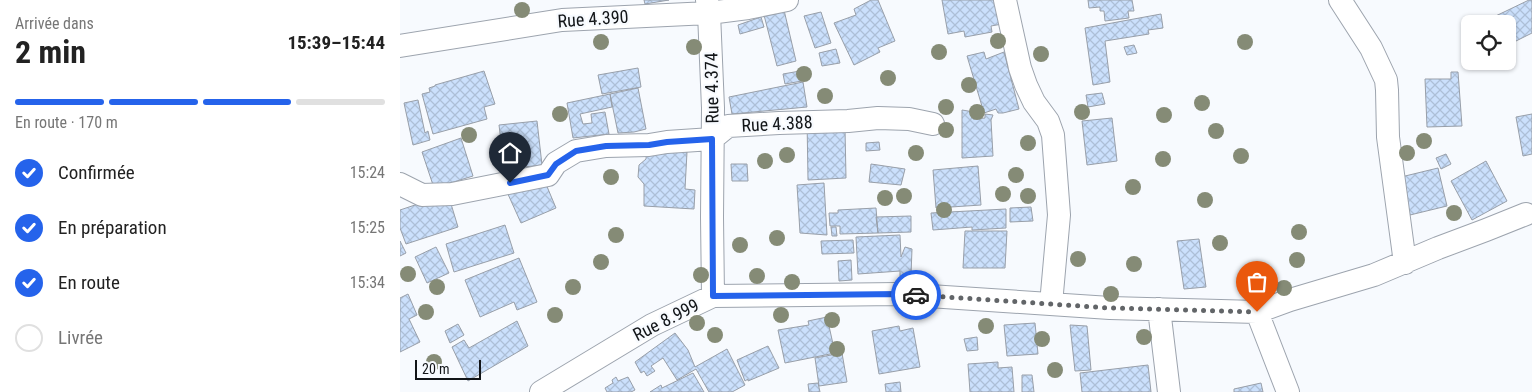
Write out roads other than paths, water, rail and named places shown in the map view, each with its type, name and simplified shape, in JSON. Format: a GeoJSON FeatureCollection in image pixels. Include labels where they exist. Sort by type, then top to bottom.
{"type":"FeatureCollection","features":[{"type":"Feature","properties":{"kind":"street","name":"Rue 4.390"},"geometry":{"type":"LineString","coordinates":[[400,46],[562,20],[708,6],[748,8],[788,0]]}},
{"type":"Feature","properties":{"kind":"street"},"geometry":{"type":"LineString","coordinates":[[1005,0],[1023,76],[1034,102],[1048,122],[1053,135],[1058,215],[1050,304]]}},
{"type":"Feature","properties":{"kind":"street"},"geometry":{"type":"LineString","coordinates":[[1340,0],[1371,48],[1386,80],[1388,90],[1388,137],[1404,263]]}},
{"type":"Feature","properties":{"kind":"street","name":"Rue 4.374"},"geometry":{"type":"LineString","coordinates":[[708,6],[713,108],[713,296]]}},
{"type":"Feature","properties":{"kind":"street","name":"Rue 4.388"},"geometry":{"type":"LineString","coordinates":[[400,184],[422,195],[452,194],[548,175],[556,164],[576,151],[606,146],[649,145],[712,139],[728,126],[878,118],[909,119],[933,124]]}},
{"type":"Feature","properties":{"kind":"street"},"geometry":{"type":"LineString","coordinates":[[1288,392],[1257,312],[1351,283],[1526,214]]}},
{"type":"Feature","properties":{"kind":"street","name":"Rue 8.999"},"geometry":{"type":"LineString","coordinates":[[541,392],[652,325],[713,296],[899,294],[1110,308],[1257,312]]}},
{"type":"Feature","properties":{"kind":"street"},"geometry":{"type":"LineString","coordinates":[[1159,309],[1169,392]]}}]}
